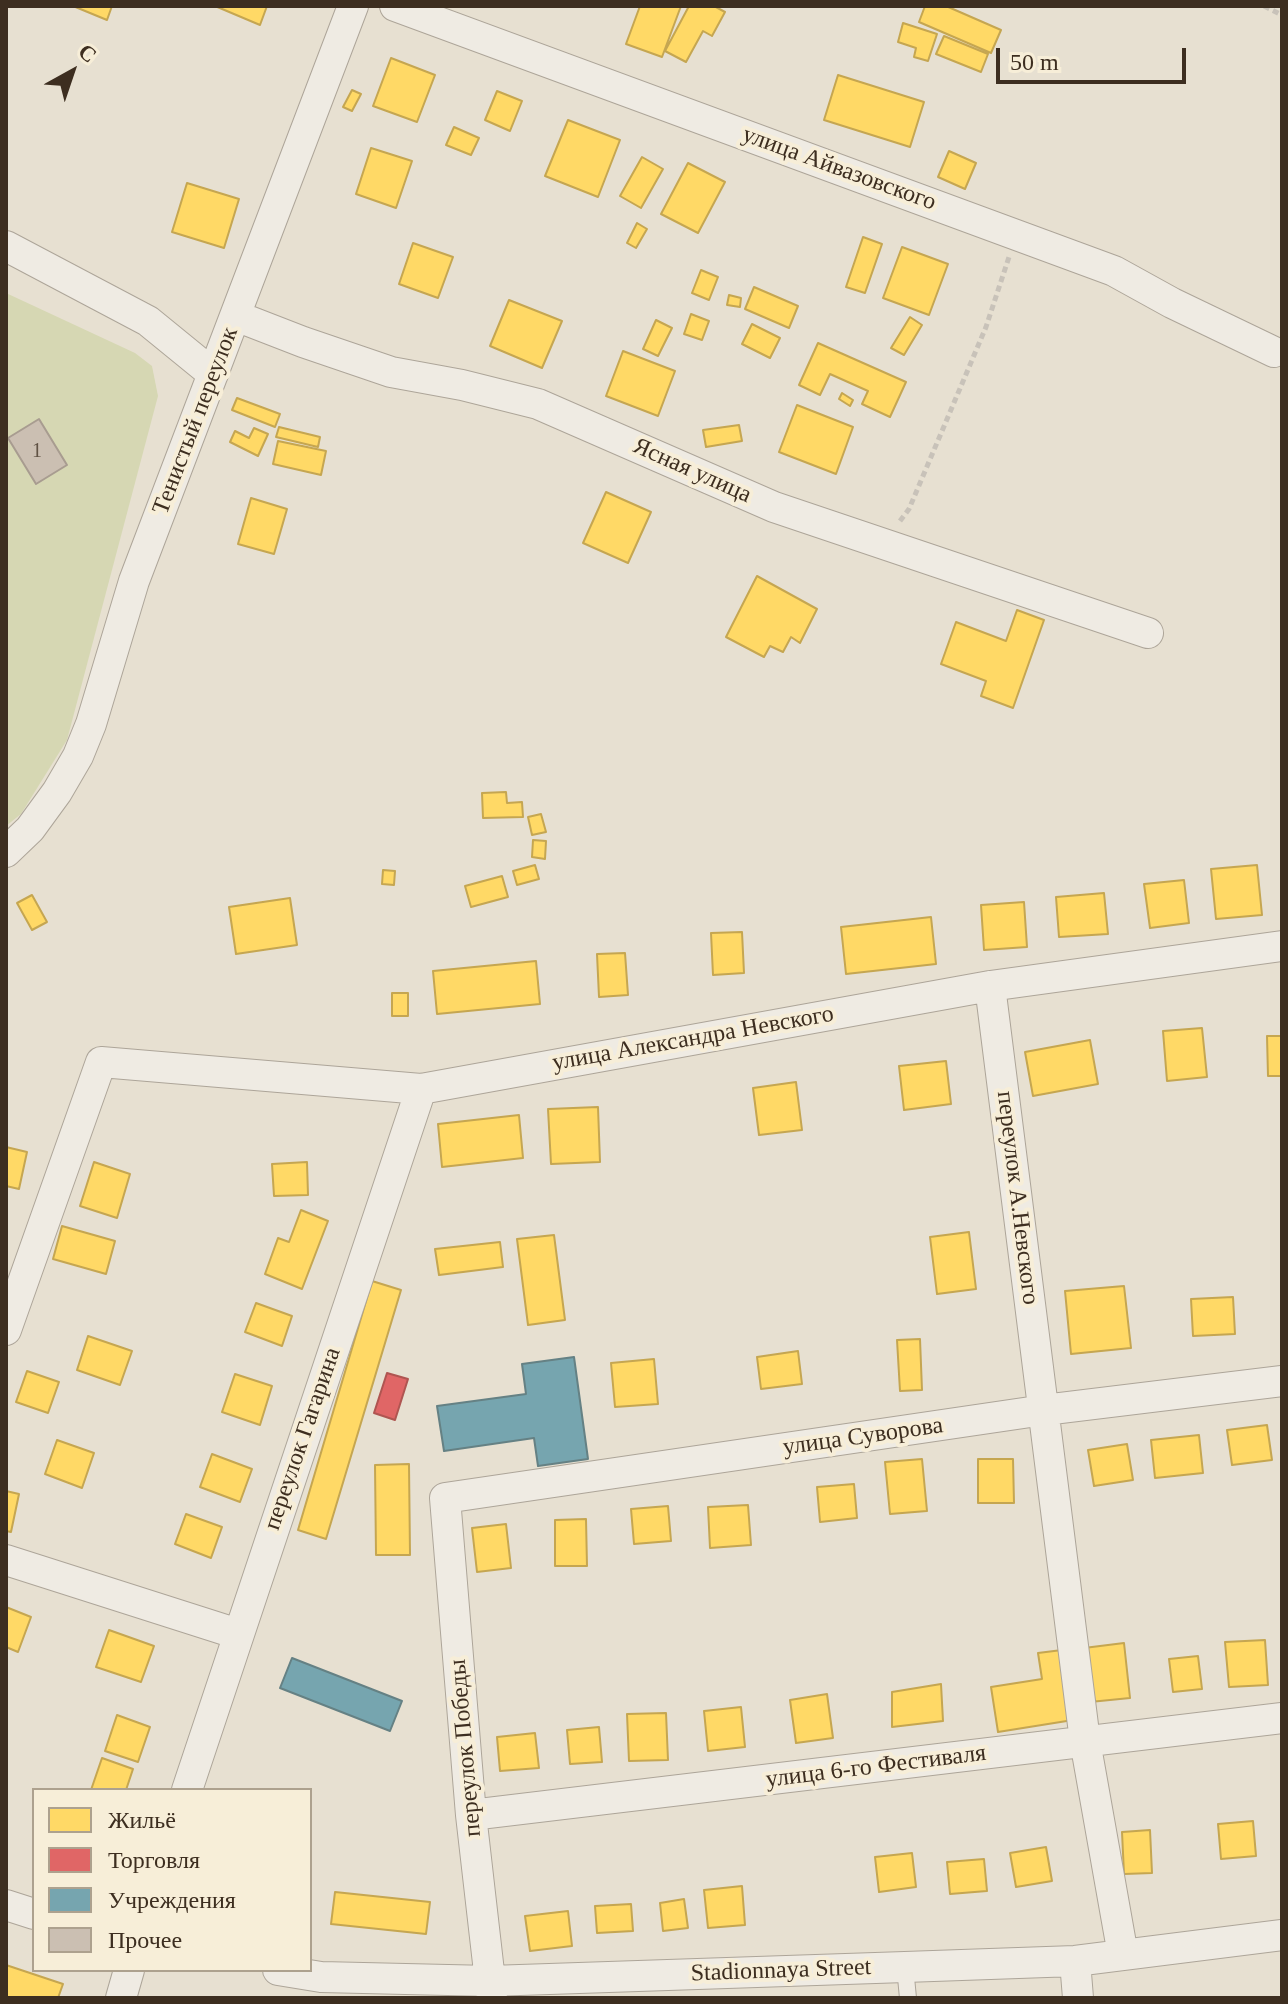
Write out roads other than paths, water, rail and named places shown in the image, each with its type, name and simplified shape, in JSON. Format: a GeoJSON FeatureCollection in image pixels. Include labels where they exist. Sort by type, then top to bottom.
{"type":"FeatureCollection","features":[{"type":"Feature","properties":{"kind":"street","name":"Тенистый переулок"},"geometry":{"type":"LineString","coordinates":[[6,852],[30,829],[57,792],[83,746],[134,581],[353,6]]}},
{"type":"Feature","properties":{"kind":"street","name":"улица Айвазовского"},"geometry":{"type":"LineString","coordinates":[[395,6],[1114,271],[1274,352]]}},
{"type":"Feature","properties":{"kind":"street"},"geometry":{"type":"LineString","coordinates":[[6,246],[148,321],[213,374]]}},
{"type":"Feature","properties":{"kind":"street","name":"Ясная улица"},"geometry":{"type":"LineString","coordinates":[[236,316],[391,372],[538,404],[774,507],[1148,633]]}},
{"type":"Feature","properties":{"kind":"street","name":"улица Александра Невского"},"geometry":{"type":"LineString","coordinates":[[6,1330],[101,1062],[421,1089],[990,986],[1282,946]]}},
{"type":"Feature","properties":{"kind":"street","name":"переулок А.Невского"},"geometry":{"type":"LineString","coordinates":[[990,986],[1085,1741],[1123,1955]]}},
{"type":"Feature","properties":{"kind":"street","name":"переулок Гагарина"},"geometry":{"type":"LineString","coordinates":[[188,1788],[421,1089]]}},
{"type":"Feature","properties":{"kind":"street","name":"улица Суворова"},"geometry":{"type":"LineString","coordinates":[[445,1498],[1044,1410],[1282,1381]]}},
{"type":"Feature","properties":{"kind":"street","name":"переулок Победы"},"geometry":{"type":"LineString","coordinates":[[445,1498],[471,1815],[491,1989]]}},
{"type":"Feature","properties":{"kind":"street"},"geometry":{"type":"LineString","coordinates":[[6,1560],[238,1634]]}},
{"type":"Feature","properties":{"kind":"street","name":"улица 6-го Фестиваля"},"geometry":{"type":"LineString","coordinates":[[471,1815],[1282,1718]]}},
{"type":"Feature","properties":{"kind":"street"},"geometry":{"type":"LineString","coordinates":[[6,1905],[32,1913]]}},
{"type":"Feature","properties":{"kind":"street","name":"Stadionnaya Street"},"geometry":{"type":"LineString","coordinates":[[290,1972],[491,1989],[1075,1961],[1282,1935]]}},
{"type":"Feature","properties":{"kind":"street"},"geometry":{"type":"LineString","coordinates":[[1075,1961],[1078,1998]]}},
{"type":"Feature","properties":{"kind":"street"},"geometry":{"type":"LineString","coordinates":[[121,1998],[128,1972]]}},
{"type":"Feature","properties":{"kind":"lane"},"geometry":{"type":"LineString","coordinates":[[905,1967],[908,1998]]}}]}
